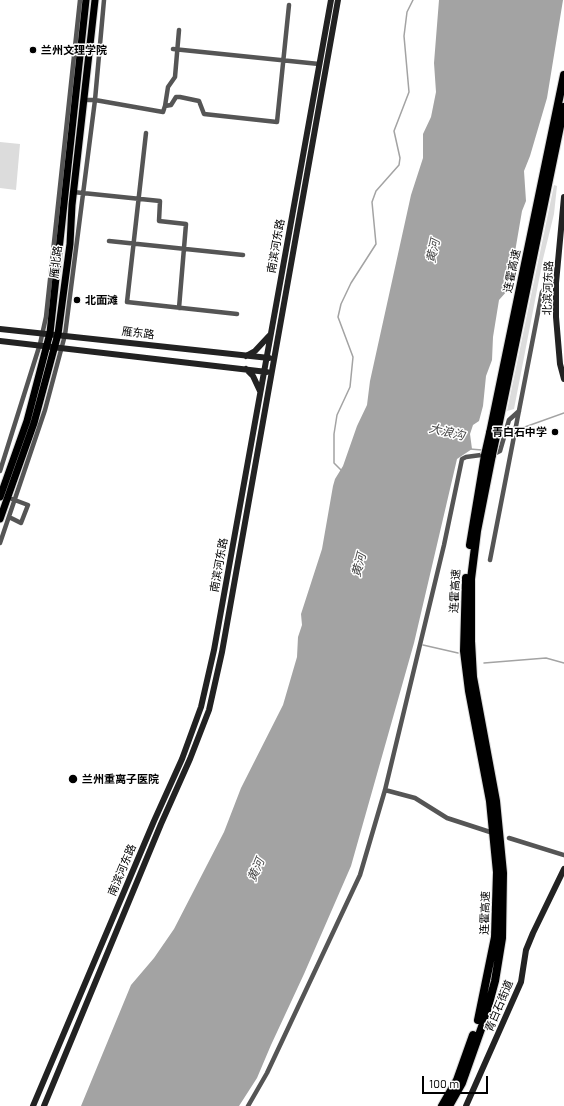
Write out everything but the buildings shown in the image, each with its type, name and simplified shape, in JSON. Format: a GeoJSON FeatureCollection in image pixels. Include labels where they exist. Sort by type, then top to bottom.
{"type":"FeatureCollection","features":[{"type":"Feature","properties":{"kind":"highway","name":"连霍高速"},"geometry":{"type":"LineString","coordinates":[[450,1106],[462,1083],[485,1018],[502,938],[503,873],[497,809],[473,677],[471,641],[471,579],[477,531],[493,433],[564,75]]}},
{"type":"Feature","properties":{"kind":"highway","name":"连霍高速"},"geometry":{"type":"LineString","coordinates":[[493,433],[564,107]]}},
{"type":"Feature","properties":{"kind":"highway","name":"连霍高速"},"geometry":{"type":"LineString","coordinates":[[442,1106],[457,1080],[480,1017],[495,937],[497,872],[490,801],[464,651],[464,594],[471,530],[489,455]]}},
{"type":"Feature","properties":{"kind":"main road","name":"雁北路"},"geometry":{"type":"LineString","coordinates":[[54,334],[86,0]]}},
{"type":"Feature","properties":{"kind":"main road","name":"雁北路"},"geometry":{"type":"LineString","coordinates":[[0,519],[27,421],[54,334],[70,244],[73,192],[95,0]]}},
{"type":"Feature","properties":{"kind":"main road","name":"南滨河东路"},"geometry":{"type":"LineString","coordinates":[[33,1106],[154,821],[182,759],[202,707],[214,650],[331,0]]}},
{"type":"Feature","properties":{"kind":"main road","name":"南滨河东路"},"geometry":{"type":"LineString","coordinates":[[44,1106],[161,824],[190,759],[209,710],[222,652],[273,358],[338,0]]}},
{"type":"Feature","properties":{"kind":"main road"},"geometry":{"type":"LineString","coordinates":[[322,46],[329,47]]}},
{"type":"Feature","properties":{"kind":"main road","name":"北滨河东路"},"geometry":{"type":"LineString","coordinates":[[564,197],[556,283],[556,317],[560,364],[564,379]]}},
{"type":"Feature","properties":{"kind":"main road","name":"雁东路"},"geometry":{"type":"LineString","coordinates":[[0,329],[273,358]]}},
{"type":"Feature","properties":{"kind":"main road"},"geometry":{"type":"LineString","coordinates":[[246,356],[255,351],[270,335]]}},
{"type":"Feature","properties":{"kind":"main road","name":"雁东路"},"geometry":{"type":"LineString","coordinates":[[0,341],[271,372]]}},
{"type":"Feature","properties":{"kind":"main road"},"geometry":{"type":"LineString","coordinates":[[246,370],[253,376],[261,392]]}},
{"type":"Feature","properties":{"kind":"main road"},"geometry":{"type":"LineString","coordinates":[[231,554],[238,557]]}},
{"type":"Feature","properties":{"kind":"main road","name":"青白石街道"},"geometry":{"type":"LineString","coordinates":[[466,1106],[521,982],[526,950],[533,933],[564,869]]}},
{"type":"Feature","properties":{"kind":"street"},"geometry":{"type":"LineString","coordinates":[[54,334],[80,0]]}},
{"type":"Feature","properties":{"kind":"street"},"geometry":{"type":"LineString","coordinates":[[0,471],[51,346],[54,334],[83,194],[95,100],[104,0]]}},
{"type":"Feature","properties":{"kind":"street"},"geometry":{"type":"LineString","coordinates":[[165,106],[171,105],[176,97],[180,97],[199,100],[204,114],[277,122],[289,5]]}},
{"type":"Feature","properties":{"kind":"street"},"geometry":{"type":"LineString","coordinates":[[84,100],[95,100],[163,112],[168,87],[176,77],[175,49],[179,30]]}},
{"type":"Feature","properties":{"kind":"street"},"geometry":{"type":"LineString","coordinates":[[175,49],[319,64]]}},
{"type":"Feature","properties":{"kind":"street"},"geometry":{"type":"LineString","coordinates":[[146,133],[127,302],[237,314]]}},
{"type":"Feature","properties":{"kind":"street"},"geometry":{"type":"LineString","coordinates":[[73,192],[160,201],[159,222],[186,224],[179,308]]}},
{"type":"Feature","properties":{"kind":"street"},"geometry":{"type":"LineString","coordinates":[[109,241],[243,255]]}},
{"type":"Feature","properties":{"kind":"street"},"geometry":{"type":"LineString","coordinates":[[490,560],[542,292],[547,285],[556,283]]}},
{"type":"Feature","properties":{"kind":"street"},"geometry":{"type":"LineString","coordinates":[[0,543],[9,517],[7,498],[45,410],[51,346]]}},
{"type":"Feature","properties":{"kind":"street"},"geometry":{"type":"LineString","coordinates":[[248,1106],[267,1073],[360,874],[385,790],[444,545],[462,459],[466,456],[496,453],[500,451],[510,420],[519,411]]}},
{"type":"Feature","properties":{"kind":"street"},"geometry":{"type":"LineString","coordinates":[[7,498],[28,505],[21,522],[9,517]]}},
{"type":"Feature","properties":{"kind":"street"},"geometry":{"type":"LineString","coordinates":[[385,790],[415,798],[447,818],[490,832]]}},
{"type":"Feature","properties":{"kind":"street"},"geometry":{"type":"LineString","coordinates":[[509,838],[564,856]]}},
{"type":"Feature","properties":{"kind":"shaded area"},"geometry":{"type":"Polygon","coordinates":[[[0,142],[20,144],[16,190],[0,188],[0,142]]]}},
{"type":"Feature","properties":{"kind":"shaded area"},"geometry":{"type":"Polygon","coordinates":[[[554,185],[557,186],[554,214],[543,259],[514,409],[507,411],[554,185]]]}},
{"type":"Feature","properties":{"kind":"water","name":"黄河"},"geometry":{"type":"Polygon","coordinates":[[[439,0],[563,0],[547,98],[530,156],[524,171],[526,201],[522,211],[510,281],[507,291],[499,300],[493,337],[492,360],[486,376],[483,406],[479,421],[473,425],[470,434],[472,449],[457,459],[414,643],[351,866],[257,1078],[239,1106],[81,1106],[131,985],[154,958],[174,929],[224,832],[241,788],[283,705],[297,657],[298,637],[302,625],[301,614],[322,549],[333,486],[335,479],[343,466],[357,426],[367,405],[370,381],[411,195],[423,158],[423,134],[431,117],[436,92],[434,63],[439,0]]]}},
{"type":"Feature","properties":{"kind":"waterway"},"geometry":{"type":"LineString","coordinates":[[341,470],[334,463],[334,434],[337,415],[350,387],[353,357],[338,317],[341,304],[351,283],[376,244],[372,202],[376,191],[399,165],[400,158],[394,131],[409,92],[404,36],[407,12],[413,0]]}},
{"type":"Feature","properties":{"kind":"waterway","name":"大浪沟"},"geometry":{"type":"LineString","coordinates":[[522,428],[564,413]]}},
{"type":"Feature","properties":{"kind":"waterway","name":"大浪沟"},"geometry":{"type":"LineString","coordinates":[[470,449],[482,450]]}},
{"type":"Feature","properties":{"kind":"waterway"},"geometry":{"type":"LineString","coordinates":[[423,645],[458,653]]}},
{"type":"Feature","properties":{"kind":"waterway"},"geometry":{"type":"LineString","coordinates":[[484,663],[546,658],[564,663]]}},
{"type":"Feature","properties":{"kind":"place","name":"兰州文理学院"},"geometry":{"type":"Point","coordinates":[33,50]}},
{"type":"Feature","properties":{"kind":"place","name":"北面滩"},"geometry":{"type":"Point","coordinates":[77,300]}},
{"type":"Feature","properties":{"kind":"place","name":"青白石中学"},"geometry":{"type":"Point","coordinates":[555,432]}},
{"type":"Feature","properties":{"kind":"place","name":"兰州重离子医院"},"geometry":{"type":"Point","coordinates":[73,779]}}]}
